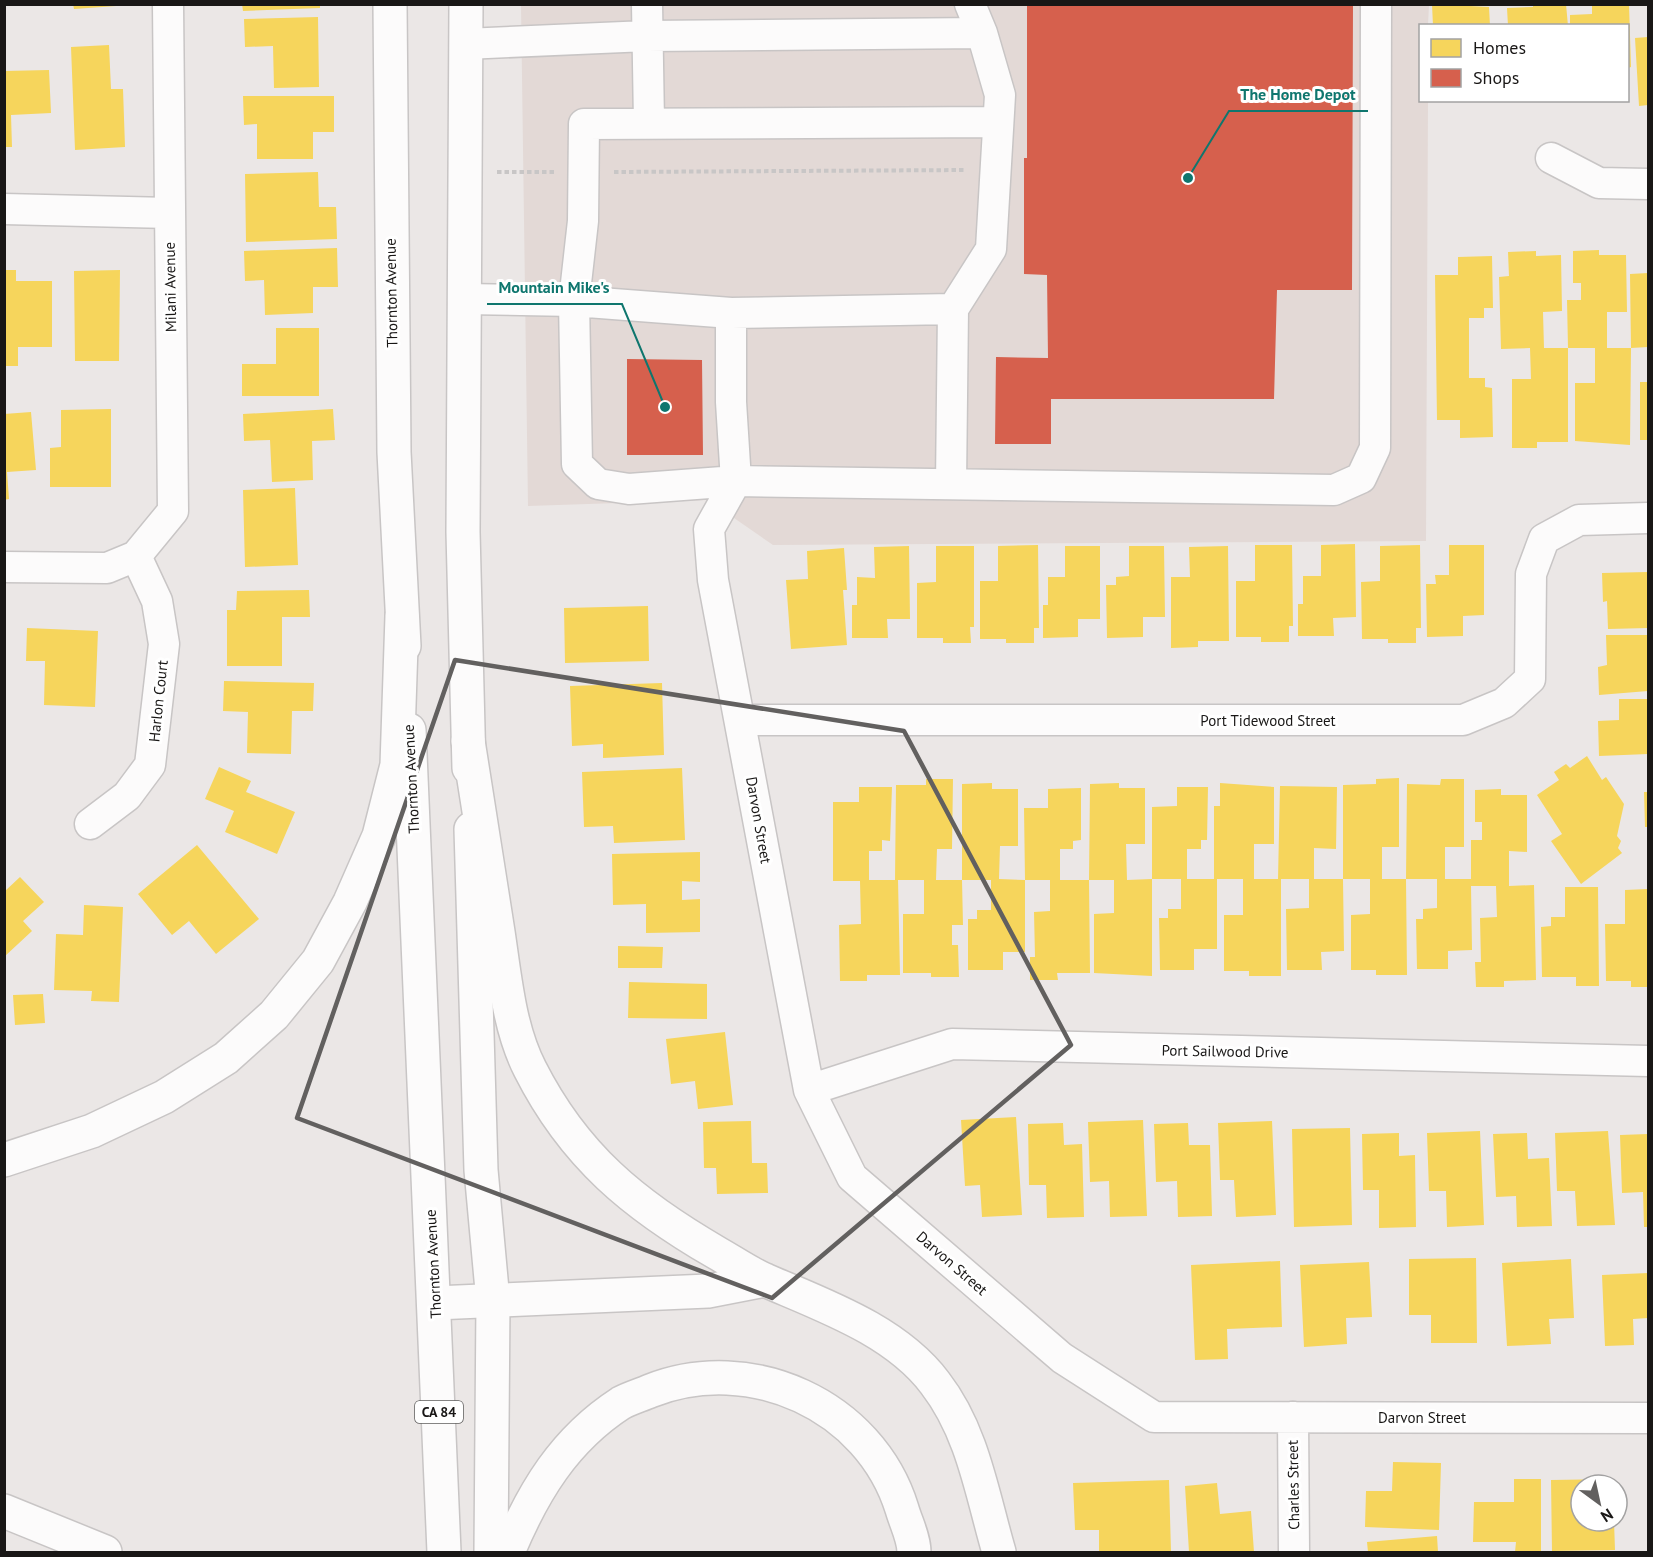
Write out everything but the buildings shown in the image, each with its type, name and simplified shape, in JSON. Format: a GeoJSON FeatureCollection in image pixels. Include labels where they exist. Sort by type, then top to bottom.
{"type":"FeatureCollection","features":[{"type":"Feature","properties":{"kind":"main road","name":"Thornton Avenue"},"geometry":{"type":"LineString","coordinates":[[390,4],[391,336],[444,1538]]}},
{"type":"Feature","properties":{"kind":"main road"},"geometry":{"type":"LineString","coordinates":[[466,4],[463,532],[482,1170],[493,1301],[490,1552]]}},
{"type":"Feature","properties":{"kind":"main road"},"geometry":{"type":"LineString","coordinates":[[4,1160],[92,1131],[164,1097],[226,1058],[274,1015],[318,961],[351,902],[379,836],[397,765],[402,616]]}},
{"type":"Feature","properties":{"kind":"main road"},"geometry":{"type":"LineString","coordinates":[[468,741],[509,1007],[529,1068],[556,1113],[591,1161],[632,1199],[765,1281],[809,1297],[897,1345],[935,1382],[966,1434],[999,1552]]}},
{"type":"Feature","properties":{"kind":"main road"},"geometry":{"type":"LineString","coordinates":[[435,1302],[708,1291],[765,1281]]}},
{"type":"Feature","properties":{"kind":"main road"},"geometry":{"type":"LineString","coordinates":[[508,1552],[543,1481],[575,1440],[622,1403],[675,1381],[731,1377],[785,1387],[835,1414],[843,1421],[873,1450],[898,1494],[914,1552]]}},
{"type":"Feature","properties":{"kind":"main road"},"geometry":{"type":"LineString","coordinates":[[4,1511],[105,1552]]}},
{"type":"Feature","properties":{"kind":"main road"},"geometry":{"type":"LineString","coordinates":[[4,1523],[62,1552]]}},
{"type":"Feature","properties":{"kind":"street","name":"Milani Avenue"},"geometry":{"type":"LineString","coordinates":[[136,556],[173,511],[168,4]]}},
{"type":"Feature","properties":{"kind":"street"},"geometry":{"type":"LineString","coordinates":[[647,4],[649,123]]}},
{"type":"Feature","properties":{"kind":"street"},"geometry":{"type":"LineString","coordinates":[[951,484],[953,309],[991,249],[1000,95],[982,33],[970,4]]}},
{"type":"Feature","properties":{"kind":"street"},"geometry":{"type":"LineString","coordinates":[[998,122],[584,124],[583,221],[574,301],[577,464],[598,484],[629,489],[736,481],[1334,490],[1361,478],[1375,448],[1376,4]]}},
{"type":"Feature","properties":{"kind":"street"},"geometry":{"type":"LineString","coordinates":[[465,44],[647,36],[982,33]]}},
{"type":"Feature","properties":{"kind":"street"},"geometry":{"type":"LineString","coordinates":[[1551,158],[1599,183],[1648,184]]}},
{"type":"Feature","properties":{"kind":"street"},"geometry":{"type":"LineString","coordinates":[[4,209],[169,213]]}},
{"type":"Feature","properties":{"kind":"street"},"geometry":{"type":"LineString","coordinates":[[464,299],[574,301],[731,313],[953,309]]}},
{"type":"Feature","properties":{"kind":"street"},"geometry":{"type":"LineString","coordinates":[[731,313],[730,402],[736,481]]}},
{"type":"Feature","properties":{"kind":"street","name":"Darvon Street"},"geometry":{"type":"LineString","coordinates":[[736,481],[709,529],[713,580],[809,1090],[852,1177],[1062,1358],[1154,1417],[1648,1419]]}},
{"type":"Feature","properties":{"kind":"street","name":"Port Tidewood Street"},"geometry":{"type":"LineString","coordinates":[[741,720],[1463,720],[1504,702],[1530,679],[1531,574],[1544,539],[1579,520],[1648,518]]}},
{"type":"Feature","properties":{"kind":"street"},"geometry":{"type":"LineString","coordinates":[[4,567],[107,568],[136,556]]}},
{"type":"Feature","properties":{"kind":"street","name":"Harlon Court"},"geometry":{"type":"LineString","coordinates":[[90,824],[127,796],[150,765],[164,644],[157,601],[136,556]]}},
{"type":"Feature","properties":{"kind":"street","name":"Port Sailwood Drive"},"geometry":{"type":"LineString","coordinates":[[809,1090],[952,1044],[1648,1061]]}},
{"type":"Feature","properties":{"kind":"street","name":"Charles Street"},"geometry":{"type":"LineString","coordinates":[[1293,1417],[1294,1552]]}},
{"type":"Feature","properties":{"kind":"path"},"geometry":{"type":"LineString","coordinates":[[465,173],[996,170]]}},
{"type":"Feature","properties":{"kind":"highlighted area"},"geometry":{"type":"Polygon","coordinates":[[[455,660],[904,731],[1071,1045],[772,1298],[297,1118],[455,660]]]}},
{"type":"Feature","properties":{"kind":"shaded area"},"geometry":{"type":"Polygon","coordinates":[[[521,5],[1429,5],[1428,24],[1419,24],[1419,102],[1428,102],[1426,541],[773,545],[708,500],[528,506],[521,5]]]}},
{"type":"Feature","properties":{"kind":"place","name":"The Home Depot"},"geometry":{"type":"Point","coordinates":[1188,178]}},
{"type":"Feature","properties":{"kind":"place","name":"Mountain Mike's"},"geometry":{"type":"Point","coordinates":[665,407]}}]}
